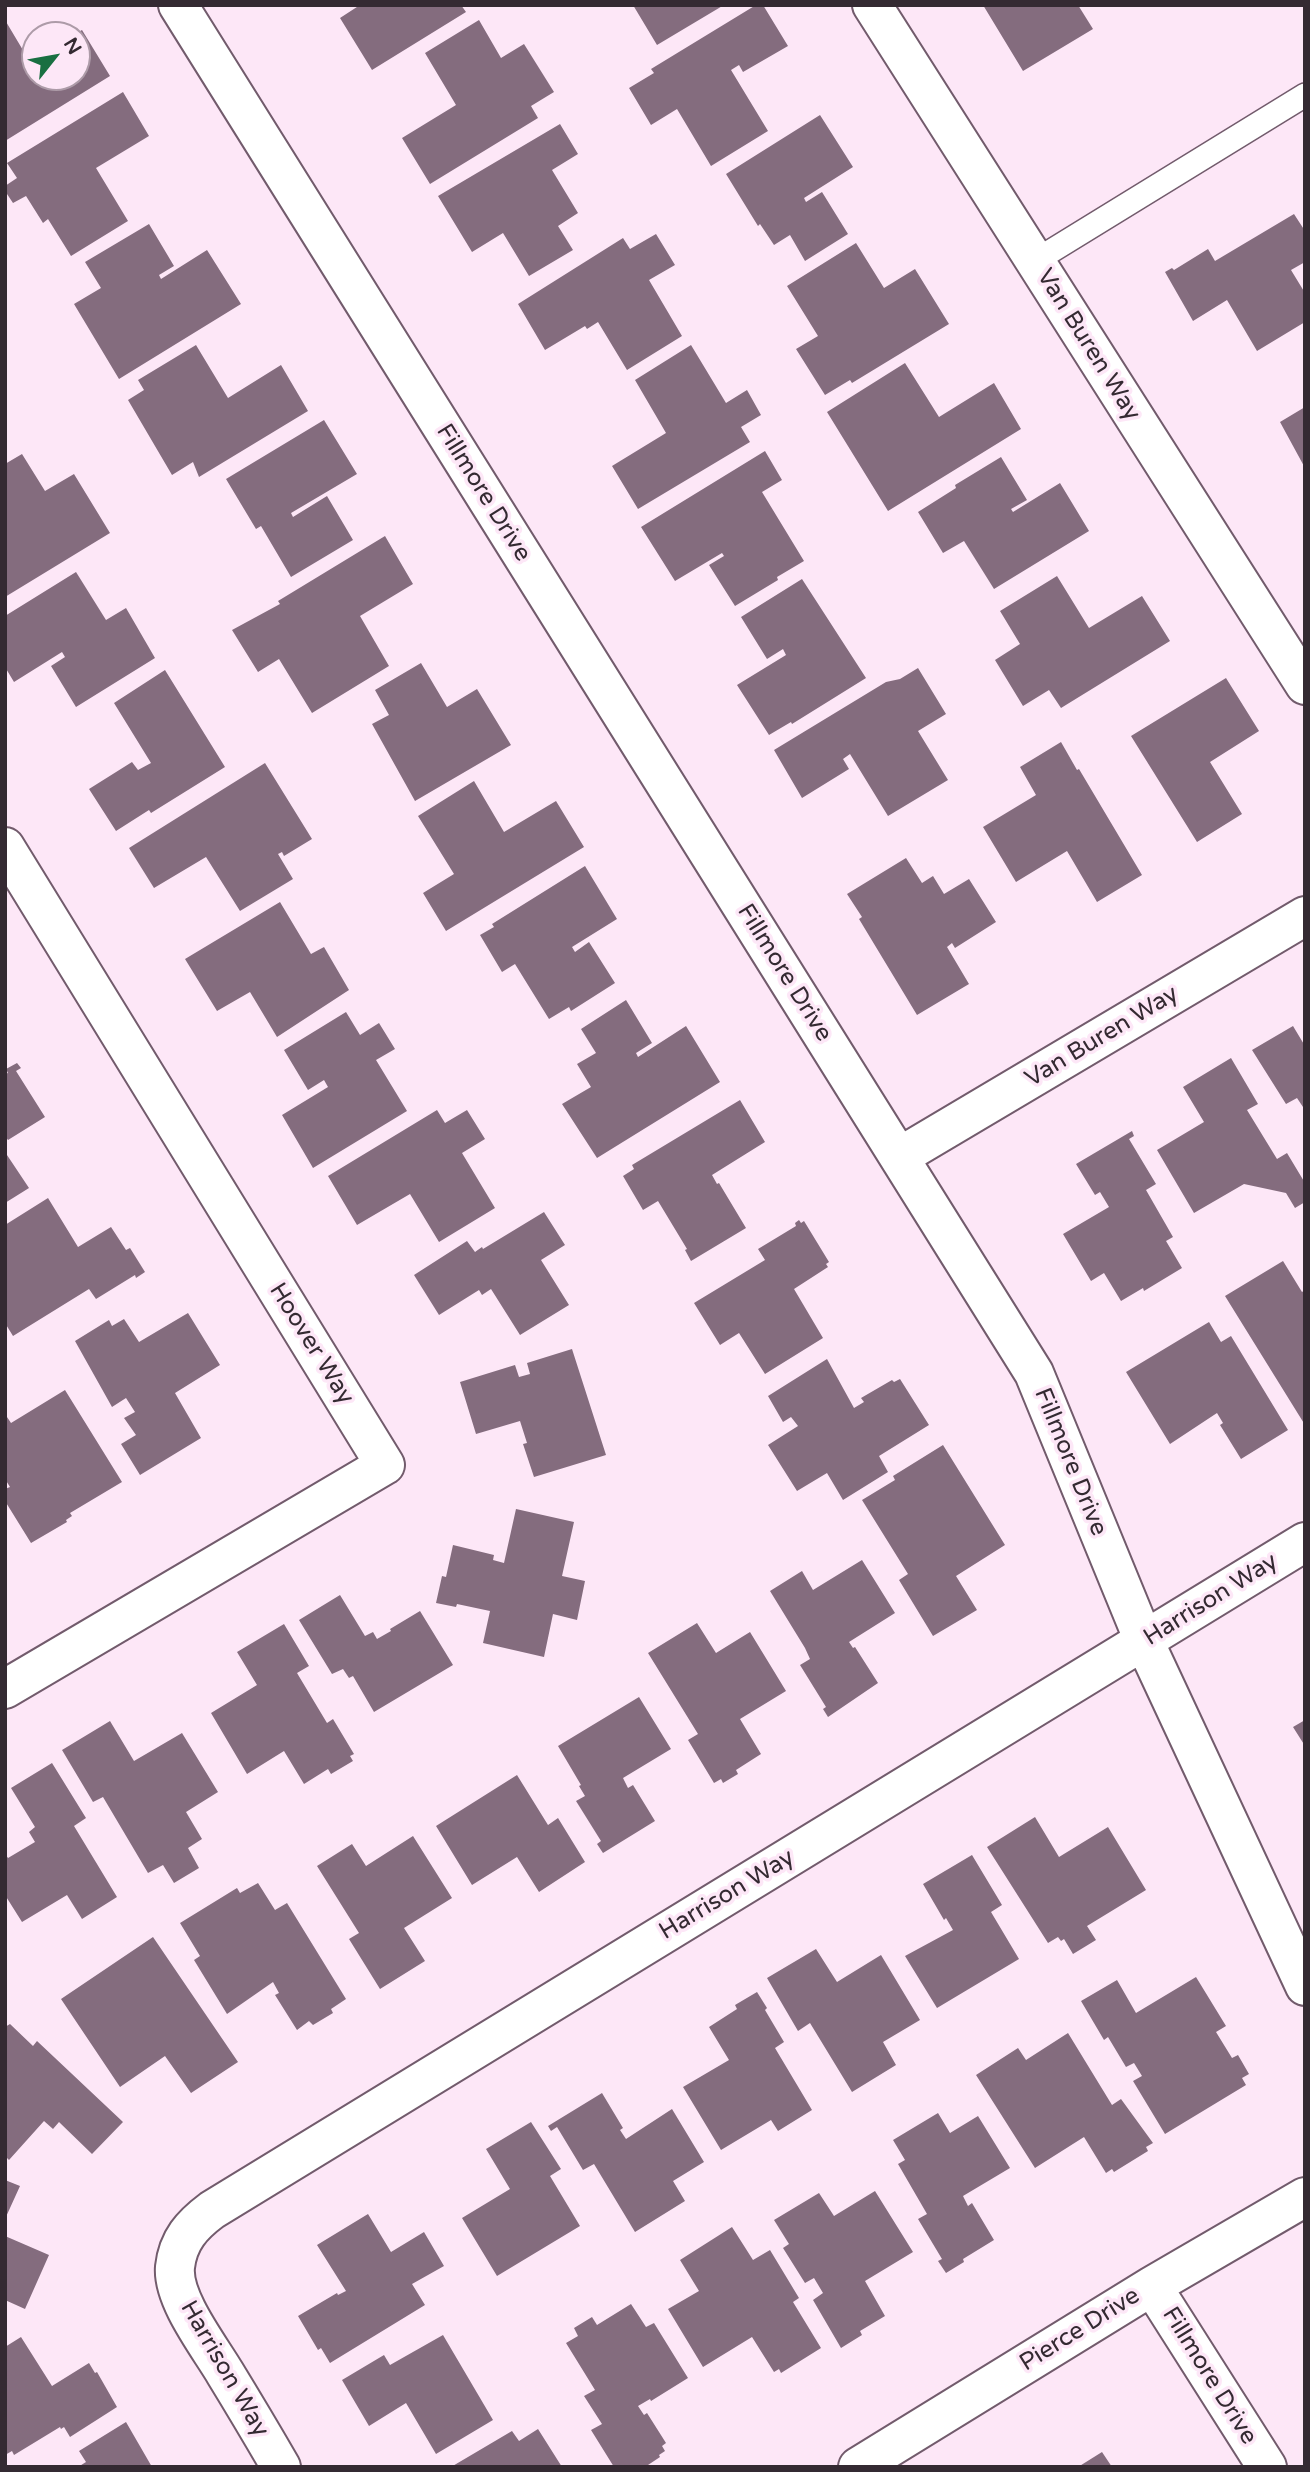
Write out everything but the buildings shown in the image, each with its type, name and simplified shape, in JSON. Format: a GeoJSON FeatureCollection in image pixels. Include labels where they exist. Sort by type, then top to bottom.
{"type":"FeatureCollection","features":[{"type":"Feature","properties":{"kind":"street","name":"Fillmore Drive"},"geometry":{"type":"LineString","coordinates":[[178,5],[1034,1373],[1144,1641],[1305,1986]]}},
{"type":"Feature","properties":{"kind":"street","name":"Van Buren Way"},"geometry":{"type":"LineString","coordinates":[[873,5],[1305,685]]}},
{"type":"Feature","properties":{"kind":"street","name":"Hoover Way"},"geometry":{"type":"LineString","coordinates":[[5,847],[385,1465],[5,1689]]}},
{"type":"Feature","properties":{"kind":"street","name":"Van Buren Way"},"geometry":{"type":"LineString","coordinates":[[900,1157],[1305,916]]}},
{"type":"Feature","properties":{"kind":"street","name":"Harrison Way"},"geometry":{"type":"LineString","coordinates":[[281,2467],[181,2296],[162,2270],[192,2225],[212,2210],[1305,1542]]}},
{"type":"Feature","properties":{"kind":"street","name":"Pierce Drive"},"geometry":{"type":"LineString","coordinates":[[858,2467],[1152,2286],[1305,2197]]}},
{"type":"Feature","properties":{"kind":"street","name":"Fillmore Drive"},"geometry":{"type":"LineString","coordinates":[[1152,2286],[1267,2467]]}},
{"type":"Feature","properties":{"kind":"lane"},"geometry":{"type":"LineString","coordinates":[[1035,261],[1305,95]]}}]}
